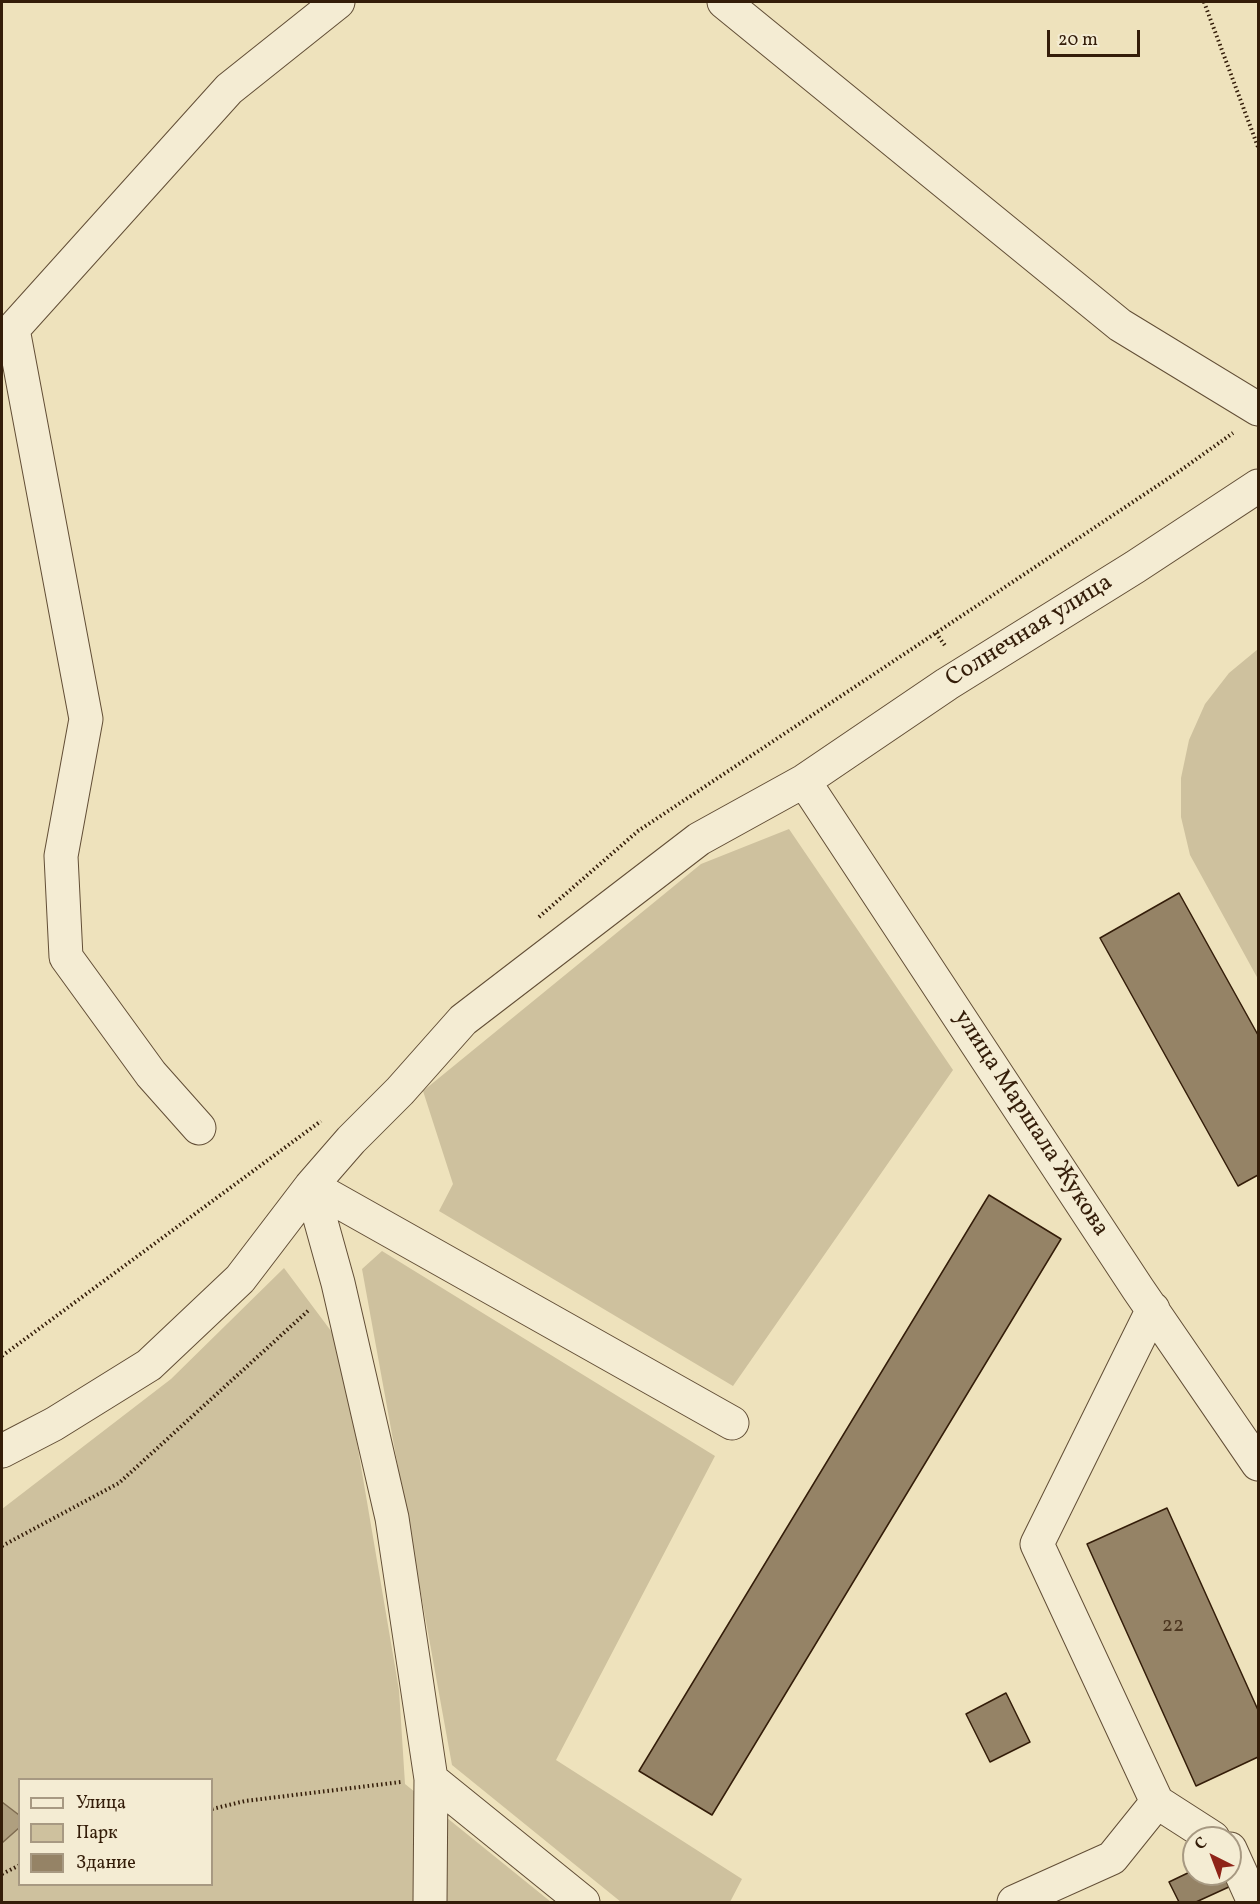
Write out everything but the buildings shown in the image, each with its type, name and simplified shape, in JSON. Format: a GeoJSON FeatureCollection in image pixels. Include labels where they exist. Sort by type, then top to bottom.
{"type":"FeatureCollection","features":[{"type":"Feature","properties":{"kind":"street"},"geometry":{"type":"LineString","coordinates":[[199,1128],[151,1074],[66,957],[61,856],[86,719],[13,329],[229,89],[339,2]]}},
{"type":"Feature","properties":{"kind":"street"},"geometry":{"type":"LineString","coordinates":[[724,2],[1120,325],[1258,408]]}},
{"type":"Feature","properties":{"kind":"street","name":"Солнечная улица"},"geometry":{"type":"LineString","coordinates":[[2,1451],[54,1424],[149,1365],[240,1280],[311,1186],[463,1020],[699,839],[804,781],[947,684],[1135,567],[1258,486]]}},
{"type":"Feature","properties":{"kind":"street","name":"улица Маршала Жукова"},"geometry":{"type":"LineString","coordinates":[[804,781],[1258,1464]]}},
{"type":"Feature","properties":{"kind":"street"},"geometry":{"type":"LineString","coordinates":[[311,1186],[338,1283],[392,1518],[431,1779],[430,1902]]}},
{"type":"Feature","properties":{"kind":"street"},"geometry":{"type":"LineString","coordinates":[[311,1186],[732,1424]]}},
{"type":"Feature","properties":{"kind":"street"},"geometry":{"type":"LineString","coordinates":[[1153,1309],[1037,1544],[1157,1802],[1194,1826]]}},
{"type":"Feature","properties":{"kind":"street"},"geometry":{"type":"LineString","coordinates":[[431,1779],[583,1902]]}},
{"type":"Feature","properties":{"kind":"street"},"geometry":{"type":"LineString","coordinates":[[1014,1902],[1112,1858],[1157,1802]]}},
{"type":"Feature","properties":{"kind":"street"},"geometry":{"type":"LineString","coordinates":[[1242,1876],[1254,1902]]}},
{"type":"Feature","properties":{"kind":"path"},"geometry":{"type":"LineString","coordinates":[[1204,2],[1258,147]]}},
{"type":"Feature","properties":{"kind":"path"},"geometry":{"type":"LineString","coordinates":[[2,1546],[119,1483],[338,1283]]}},
{"type":"Feature","properties":{"kind":"path"},"geometry":{"type":"LineString","coordinates":[[213,1809],[336,1788],[431,1779]]}},
{"type":"Feature","properties":{"kind":"path"},"geometry":{"type":"LineString","coordinates":[[2,1874],[18,1866]]}},
{"type":"Feature","properties":{"kind":"green space"},"geometry":{"type":"Polygon","coordinates":[[[1258,649],[1258,979],[1190,855],[1181,817],[1181,778],[1189,740],[1205,704],[1229,673],[1258,649]]]}},
{"type":"Feature","properties":{"kind":"green space"},"geometry":{"type":"Polygon","coordinates":[[[789,829],[953,1070],[733,1386],[439,1211],[453,1184],[423,1091],[701,864],[789,829]]]}},
{"type":"Feature","properties":{"kind":"green space"},"geometry":{"type":"Polygon","coordinates":[[[382,1251],[715,1456],[556,1760],[742,1879],[730,1902],[621,1902],[452,1765],[362,1269],[382,1251]]]}},
{"type":"Feature","properties":{"kind":"green space"},"geometry":{"type":"Polygon","coordinates":[[[284,1268],[340,1343],[399,1690],[405,1784],[551,1902],[2,1902],[2,1509],[171,1379],[284,1268]]]}},
{"type":"Feature","properties":{"kind":"shaded area"},"geometry":{"type":"Polygon","coordinates":[[[2,1802],[18,1814],[18,1829],[2,1843],[2,1802]]]}}]}
